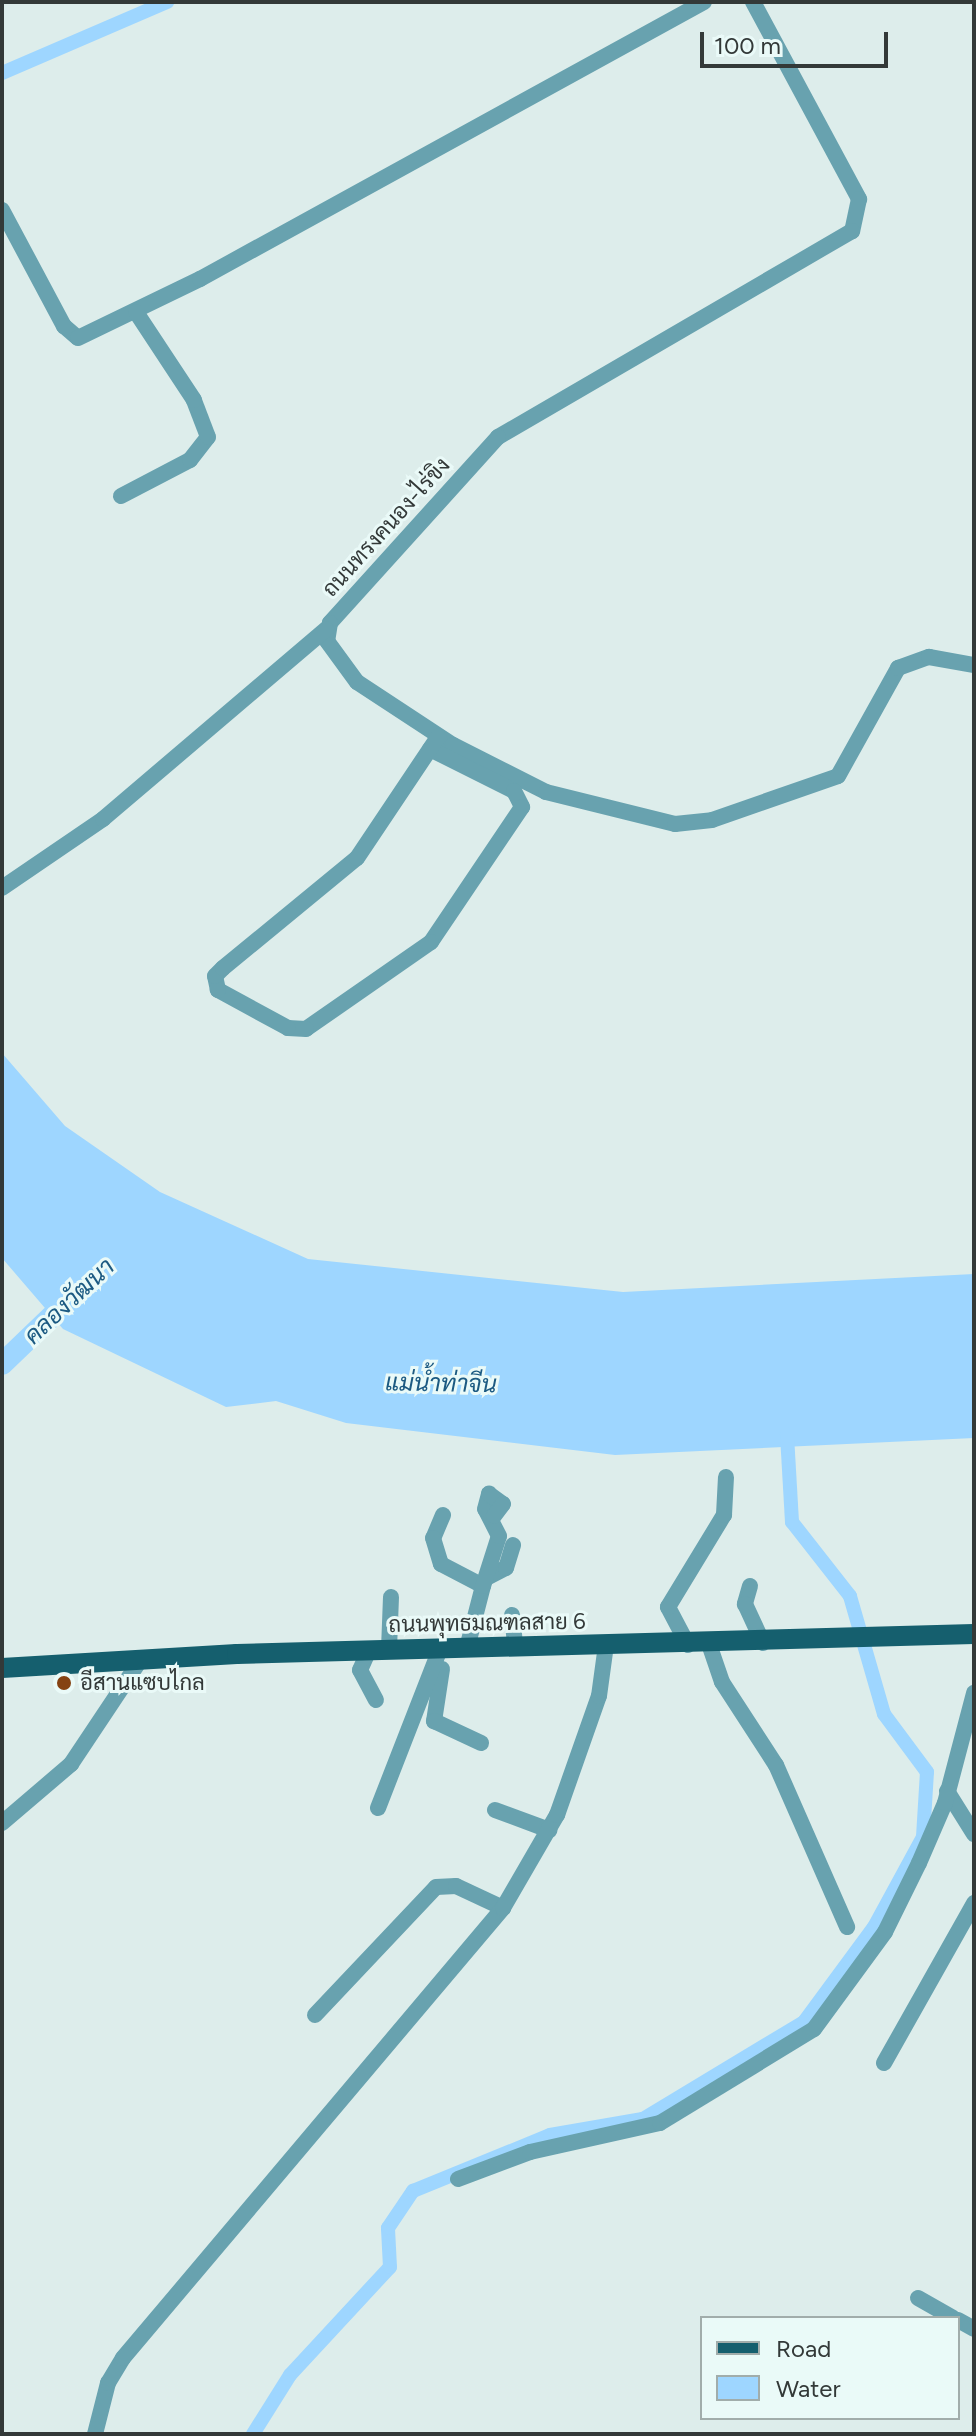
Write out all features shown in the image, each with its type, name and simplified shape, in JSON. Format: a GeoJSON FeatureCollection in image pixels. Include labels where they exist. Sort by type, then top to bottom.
{"type":"FeatureCollection","features":[{"type":"Feature","properties":{"kind":"main road","name":"ถนนพุทธมณฑลสาย 6"},"geometry":{"type":"LineString","coordinates":[[2,1668],[346,1650],[699,1645],[974,1634]]}},
{"type":"Feature","properties":{"kind":"street"},"geometry":{"type":"LineString","coordinates":[[2,210],[71,335],[136,312],[704,2]]}},
{"type":"Feature","properties":{"kind":"street","name":"ถนนทรงคนอง-ไร่ขิง"},"geometry":{"type":"LineString","coordinates":[[753,2],[859,199],[852,231],[498,437],[326,629],[333,654],[357,682],[434,743],[546,792],[620,815],[675,824],[712,820],[838,776],[898,668],[929,657],[974,665]]}},
{"type":"Feature","properties":{"kind":"street"},"geometry":{"type":"LineString","coordinates":[[121,496],[190,460],[208,437],[194,400],[136,312]]}},
{"type":"Feature","properties":{"kind":"street"},"geometry":{"type":"LineString","coordinates":[[2,888],[103,819],[326,629]]}},
{"type":"Feature","properties":{"kind":"street"},"geometry":{"type":"LineString","coordinates":[[434,743],[514,791],[522,807],[431,942],[306,1029],[288,1028],[218,990],[215,976],[223,968],[357,858],[434,743]]}},
{"type":"Feature","properties":{"kind":"street"},"geometry":{"type":"LineString","coordinates":[[726,1477],[724,1515],[668,1607],[699,1645],[776,1765],[847,1927]]}},
{"type":"Feature","properties":{"kind":"street"},"geometry":{"type":"LineString","coordinates":[[443,1515],[433,1538],[441,1564],[486,1582]]}},
{"type":"Feature","properties":{"kind":"street"},"geometry":{"type":"LineString","coordinates":[[378,1808],[486,1582],[499,1536],[494,1516]]}},
{"type":"Feature","properties":{"kind":"street"},"geometry":{"type":"LineString","coordinates":[[486,1582],[506,1568],[513,1545]]}},
{"type":"Feature","properties":{"kind":"street"},"geometry":{"type":"LineString","coordinates":[[750,1586],[745,1604],[763,1643]]}},
{"type":"Feature","properties":{"kind":"street"},"geometry":{"type":"LineString","coordinates":[[376,1700],[360,1670],[379,1650],[391,1597]]}},
{"type":"Feature","properties":{"kind":"street"},"geometry":{"type":"LineString","coordinates":[[512,1615],[515,1646]]}},
{"type":"Feature","properties":{"kind":"street"},"geometry":{"type":"LineString","coordinates":[[95,2434],[108,2383],[126,2355],[503,1908],[549,1830],[599,1696],[606,1645]]}},
{"type":"Feature","properties":{"kind":"street"},"geometry":{"type":"LineString","coordinates":[[452,1648],[431,1714],[481,1743]]}},
{"type":"Feature","properties":{"kind":"street"},"geometry":{"type":"LineString","coordinates":[[2,1823],[71,1764],[141,1659]]}},
{"type":"Feature","properties":{"kind":"street"},"geometry":{"type":"LineString","coordinates":[[458,2179],[530,2152],[660,2123],[786,2053],[814,2029],[885,1932],[947,1791],[974,1693]]}},
{"type":"Feature","properties":{"kind":"street"},"geometry":{"type":"LineString","coordinates":[[947,1791],[974,1834]]}},
{"type":"Feature","properties":{"kind":"street"},"geometry":{"type":"LineString","coordinates":[[495,1810],[549,1830]]}},
{"type":"Feature","properties":{"kind":"street"},"geometry":{"type":"LineString","coordinates":[[315,2015],[436,1887],[456,1886],[503,1908]]}},
{"type":"Feature","properties":{"kind":"street"},"geometry":{"type":"LineString","coordinates":[[884,2063],[974,1903]]}},
{"type":"Feature","properties":{"kind":"street"},"geometry":{"type":"LineString","coordinates":[[918,2298],[951,2316]]}},
{"type":"Feature","properties":{"kind":"water","name":"แม่น้ำท่าจีน"},"geometry":{"type":"Polygon","coordinates":[[[2,1053],[65,1126],[160,1192],[308,1259],[623,1292],[974,1274],[974,1438],[615,1455],[346,1423],[276,1401],[226,1407],[63,1329],[2,1258],[2,1053]]]}},
{"type":"Feature","properties":{"kind":"waterway"},"geometry":{"type":"LineString","coordinates":[[2,73],[167,2]]}},
{"type":"Feature","properties":{"kind":"waterway","name":"คลองวัฒนา"},"geometry":{"type":"LineString","coordinates":[[2,1364],[73,1296]]}},
{"type":"Feature","properties":{"kind":"waterway"},"geometry":{"type":"LineString","coordinates":[[253,2434],[290,2375],[390,2267],[388,2228],[413,2191],[550,2135],[643,2119],[804,2022],[874,1927],[923,1837],[927,1772],[884,1714],[850,1596],[792,1522],[787,1434]]}},
{"type":"Feature","properties":{"kind":"place","name":"อีสานแซบไกล"},"geometry":{"type":"Point","coordinates":[64,1683]}}]}
